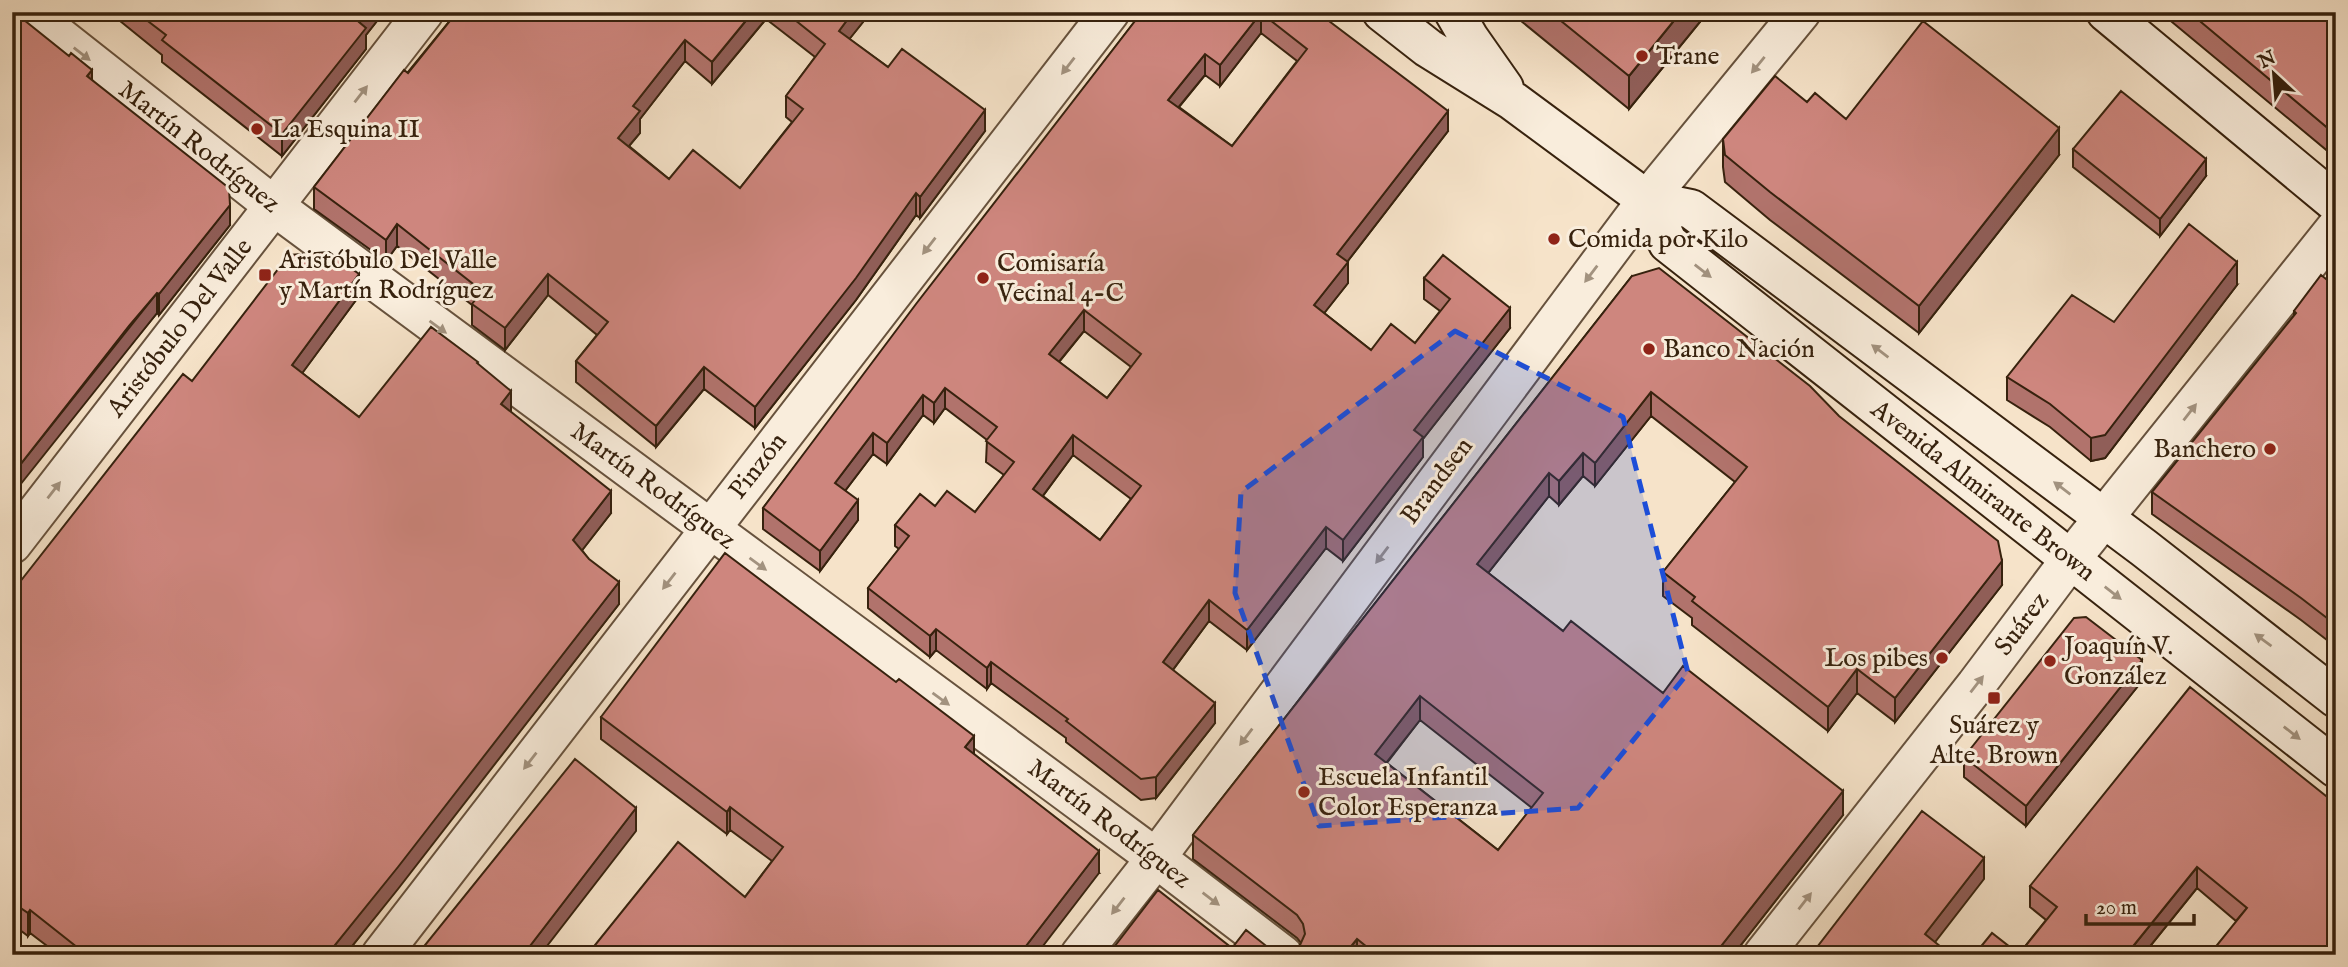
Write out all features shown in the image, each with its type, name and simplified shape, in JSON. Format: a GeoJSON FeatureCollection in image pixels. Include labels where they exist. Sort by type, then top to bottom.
{"type":"FeatureCollection","features":[{"type":"Feature","properties":{"kind":"street","name":"Martín Rodríguez"},"geometry":{"type":"LineString","coordinates":[[28,12],[274,206],[1156,858],[1283,955]]}},
{"type":"Feature","properties":{"kind":"street","name":"Aristóbulo Del Valle"},"geometry":{"type":"LineString","coordinates":[[12,544],[424,12]]}},
{"type":"Feature","properties":{"kind":"street","name":"Pinzón"},"geometry":{"type":"LineString","coordinates":[[381,955],[1110,12]]}},
{"type":"Feature","properties":{"kind":"street","name":"Avenida Almirante Brown"},"geometry":{"type":"LineString","coordinates":[[1382,12],[1428,48],[1513,101],[1647,200],[1691,209],[2336,698]]}},
{"type":"Feature","properties":{"kind":"street"},"geometry":{"type":"LineString","coordinates":[[1454,12],[1513,101]]}},
{"type":"Feature","properties":{"kind":"street","name":"Brandsen"},"geometry":{"type":"LineString","coordinates":[[1080,955],[1156,858],[1647,200],[1801,12]]}},
{"type":"Feature","properties":{"kind":"street"},"geometry":{"type":"LineString","coordinates":[[2106,12],[2336,203]]}},
{"type":"Feature","properties":{"kind":"street","name":"Avenida Almirante Brown"},"geometry":{"type":"LineString","coordinates":[[1647,200],[1668,243],[2336,768]]}},
{"type":"Feature","properties":{"kind":"street","name":"Suárez"},"geometry":{"type":"LineString","coordinates":[[1763,955],[1968,696],[2070,561],[2336,228]]}},
{"type":"Feature","properties":{"kind":"highlighted area"},"geometry":{"type":"Polygon","coordinates":[[[1455,331],[1623,417],[1688,673],[1578,808],[1319,826],[1235,593],[1241,492],[1455,331]]]}},
{"type":"Feature","properties":{"kind":"building"},"geometry":{"type":"Polygon","coordinates":[[[12,12],[69,56],[71,53],[92,70],[87,76],[229,188],[230,205],[159,294],[157,293],[129,326],[12,475],[12,12]]]}},
{"type":"Feature","properties":{"kind":"building"},"geometry":{"type":"Polygon","coordinates":[[[136,12],[367,12],[359,22],[366,28],[282,134],[162,40],[166,35],[136,12]]]}},
{"type":"Feature","properties":{"kind":"building"},"geometry":{"type":"Polygon","coordinates":[[[457,12],[753,12],[712,62],[685,40],[633,106],[640,111],[618,138],[669,179],[693,150],[740,188],[803,109],[786,96],[825,44],[785,12],[853,12],[839,31],[888,67],[902,49],[985,110],[920,197],[916,193],[856,278],[755,407],[704,367],[656,426],[576,361],[608,322],[548,274],[505,328],[472,304],[482,291],[397,224],[386,240],[314,187],[404,70],[408,73],[457,12]]]}},
{"type":"Feature","properties":{"kind":"building"},"geometry":{"type":"Polygon","coordinates":[[[1142,12],[1317,12],[1448,111],[1337,254],[1348,262],[1314,305],[1371,350],[1391,324],[1415,343],[1450,299],[1424,278],[1443,255],[1510,308],[1414,430],[1423,437],[1343,540],[1326,527],[1247,630],[1209,600],[1163,662],[1215,703],[1156,777],[1141,779],[1066,721],[1068,719],[991,662],[987,668],[936,629],[930,636],[868,588],[909,536],[895,525],[920,494],[935,506],[947,491],[975,512],[1014,462],[986,441],[997,427],[945,388],[934,403],[923,395],[887,443],[873,433],[835,483],[858,500],[820,551],[763,508],[916,304],[1142,12]],[[1261,13],[1220,65],[1205,54],[1168,100],[1232,146],[1307,49],[1261,13]],[[1084,310],[1049,354],[1107,398],[1141,354],[1084,310]],[[1073,435],[1033,489],[1100,540],[1141,486],[1073,435]]]}},
{"type":"Feature","properties":{"kind":"building"},"geometry":{"type":"Polygon","coordinates":[[[1550,12],[1681,12],[1629,76],[1550,12]]]}},
{"type":"Feature","properties":{"kind":"building"},"geometry":{"type":"Polygon","coordinates":[[[2189,12],[2336,12],[2336,135],[2189,12]]]}},
{"type":"Feature","properties":{"kind":"building"},"geometry":{"type":"Polygon","coordinates":[[[1923,21],[2059,128],[1919,306],[1725,155],[1723,139],[1775,76],[1807,102],[1815,93],[1846,119],[1923,21]]]}},
{"type":"Feature","properties":{"kind":"building"},"geometry":{"type":"Polygon","coordinates":[[[2121,91],[2206,159],[2160,219],[2073,149],[2121,91]]]}},
{"type":"Feature","properties":{"kind":"building"},"geometry":{"type":"Polygon","coordinates":[[[2189,224],[2237,262],[2105,435],[2091,438],[2050,404],[2007,377],[2072,295],[2114,322],[2189,224]]]}},
{"type":"Feature","properties":{"kind":"building"},"geometry":{"type":"Polygon","coordinates":[[[329,252],[359,274],[292,365],[359,417],[431,327],[511,391],[501,404],[611,491],[573,540],[589,559],[619,582],[327,955],[87,955],[30,910],[28,913],[12,902],[12,592],[183,374],[192,381],[289,255],[329,252]]]}},
{"type":"Feature","properties":{"kind":"building"},"geometry":{"type":"Polygon","coordinates":[[[1659,268],[1810,386],[1839,416],[1998,541],[2002,561],[1895,698],[1857,669],[1828,707],[1692,601],[1695,597],[1663,572],[1747,467],[1651,392],[1595,463],[1583,453],[1559,481],[1549,473],[1477,564],[1563,631],[1571,621],[1663,693],[1683,666],[1843,791],[1714,955],[1377,955],[1357,939],[1344,955],[1108,955],[1158,890],[1232,948],[1246,930],[1270,949],[1280,953],[1291,952],[1300,945],[1305,934],[1297,915],[1193,835],[1632,276],[1659,268]],[[1420,696],[1375,754],[1498,850],[1543,793],[1420,696]]]}},
{"type":"Feature","properties":{"kind":"building"},"geometry":{"type":"Polygon","coordinates":[[[2321,275],[2336,287],[2336,625],[2152,492],[2296,313],[2294,311],[2321,275]]]}},
{"type":"Feature","properties":{"kind":"building"},"geometry":{"type":"Polygon","coordinates":[[[725,553],[896,682],[899,679],[974,736],[965,747],[1099,851],[1019,955],[587,955],[678,842],[745,897],[783,847],[730,807],[727,812],[601,717],[725,553]]]}},
{"type":"Feature","properties":{"kind":"building"},"geometry":{"type":"Polygon","coordinates":[[[2086,617],[2142,660],[2026,806],[1964,757],[2074,618],[2086,617]]]}},
{"type":"Feature","properties":{"kind":"building"},"geometry":{"type":"Polygon","coordinates":[[[2190,687],[2336,804],[2336,955],[2209,955],[2247,908],[2197,867],[2126,955],[1974,955],[1992,933],[2019,954],[2057,907],[2030,886],[2190,687]]]}},
{"type":"Feature","properties":{"kind":"building"},"geometry":{"type":"Polygon","coordinates":[[[575,759],[636,808],[523,955],[417,955],[575,759]]]}},
{"type":"Feature","properties":{"kind":"building"},"geometry":{"type":"Polygon","coordinates":[[[1922,811],[1984,858],[1925,934],[1951,955],[1811,955],[1922,811]]]}},
{"type":"Feature","properties":{"kind":"place","name":"Trane"},"geometry":{"type":"Point","coordinates":[1642,56]}},
{"type":"Feature","properties":{"kind":"place","name":"La Esquina II"},"geometry":{"type":"Point","coordinates":[257,129]}},
{"type":"Feature","properties":{"kind":"place","name":"Comida por Kilo"},"geometry":{"type":"Point","coordinates":[1554,239]}},
{"type":"Feature","properties":{"kind":"place","name":"Aristóbulo Del Valle y Martín Rodríguez"},"geometry":{"type":"Point","coordinates":[265,275]}},
{"type":"Feature","properties":{"kind":"place","name":"Comisaría Vecinal 4-C"},"geometry":{"type":"Point","coordinates":[983,278]}},
{"type":"Feature","properties":{"kind":"place","name":"Banco Nación"},"geometry":{"type":"Point","coordinates":[1649,349]}},
{"type":"Feature","properties":{"kind":"place","name":"Banchero"},"geometry":{"type":"Point","coordinates":[2270,449]}},
{"type":"Feature","properties":{"kind":"place","name":"Los pibes"},"geometry":{"type":"Point","coordinates":[1942,658]}},
{"type":"Feature","properties":{"kind":"place","name":"Joaquín V. González"},"geometry":{"type":"Point","coordinates":[2050,661]}},
{"type":"Feature","properties":{"kind":"place","name":"Suárez y Alte. Brown"},"geometry":{"type":"Point","coordinates":[1994,698]}},
{"type":"Feature","properties":{"kind":"place","name":"Escuela Infantil Color Esperanza"},"geometry":{"type":"Point","coordinates":[1304,792]}}]}
